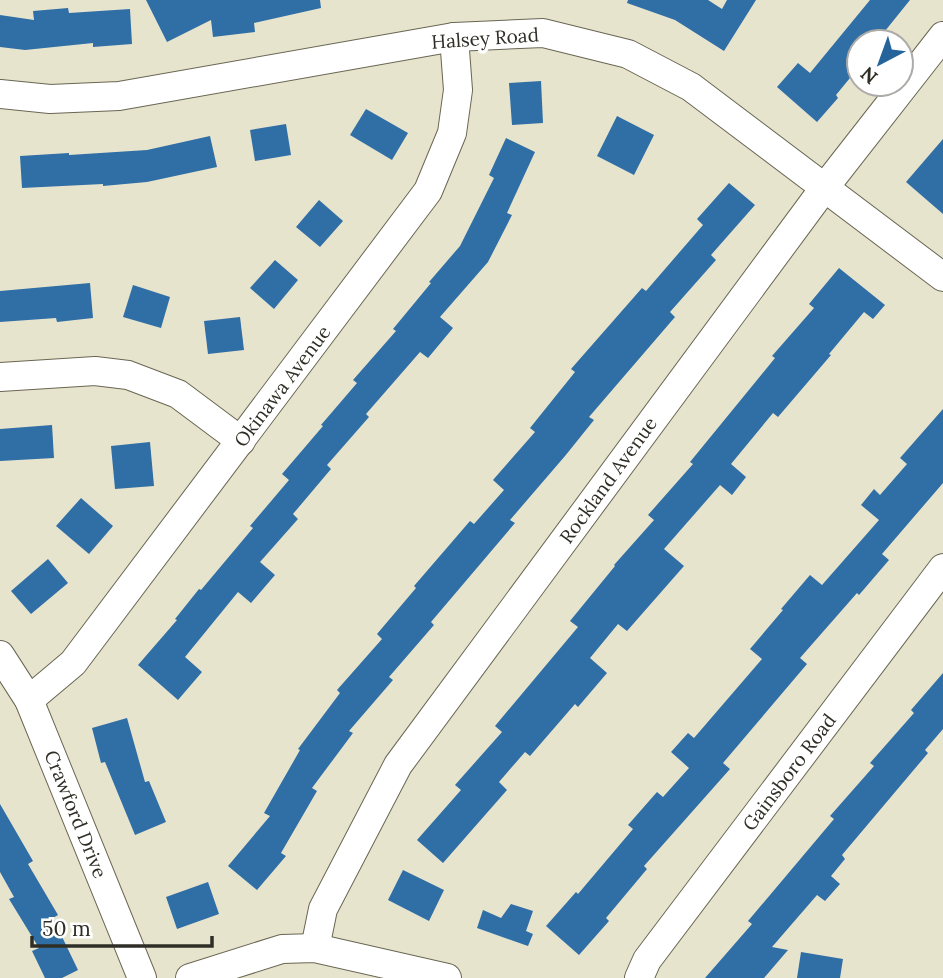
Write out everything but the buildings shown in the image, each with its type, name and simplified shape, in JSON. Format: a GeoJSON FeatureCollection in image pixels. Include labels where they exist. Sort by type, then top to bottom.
{"type":"FeatureCollection","features":[{"type":"Feature","properties":{"kind":"street","name":"Halsey Road"},"geometry":{"type":"LineString","coordinates":[[0,94],[50,99],[119,96],[454,37],[543,33],[628,54],[691,87],[943,277]]}},
{"type":"Feature","properties":{"kind":"street","name":"Rockland Avenue"},"geometry":{"type":"LineString","coordinates":[[315,948],[323,909],[398,765],[825,187],[943,36]]}},
{"type":"Feature","properties":{"kind":"street","name":"Okinawa Avenue"},"geometry":{"type":"LineString","coordinates":[[29,700],[74,663],[428,191],[452,133],[458,90],[454,37]]}},
{"type":"Feature","properties":{"kind":"street"},"geometry":{"type":"LineString","coordinates":[[0,377],[95,370],[128,375],[178,394],[241,441]]}},
{"type":"Feature","properties":{"kind":"street","name":"Gainsboro Road"},"geometry":{"type":"LineString","coordinates":[[639,978],[647,960],[943,568]]}},
{"type":"Feature","properties":{"kind":"street","name":"Crawford Drive"},"geometry":{"type":"LineString","coordinates":[[0,655],[29,700],[142,978]]}},
{"type":"Feature","properties":{"kind":"street"},"geometry":{"type":"LineString","coordinates":[[190,978],[282,949],[315,948],[447,978]]}}]}
